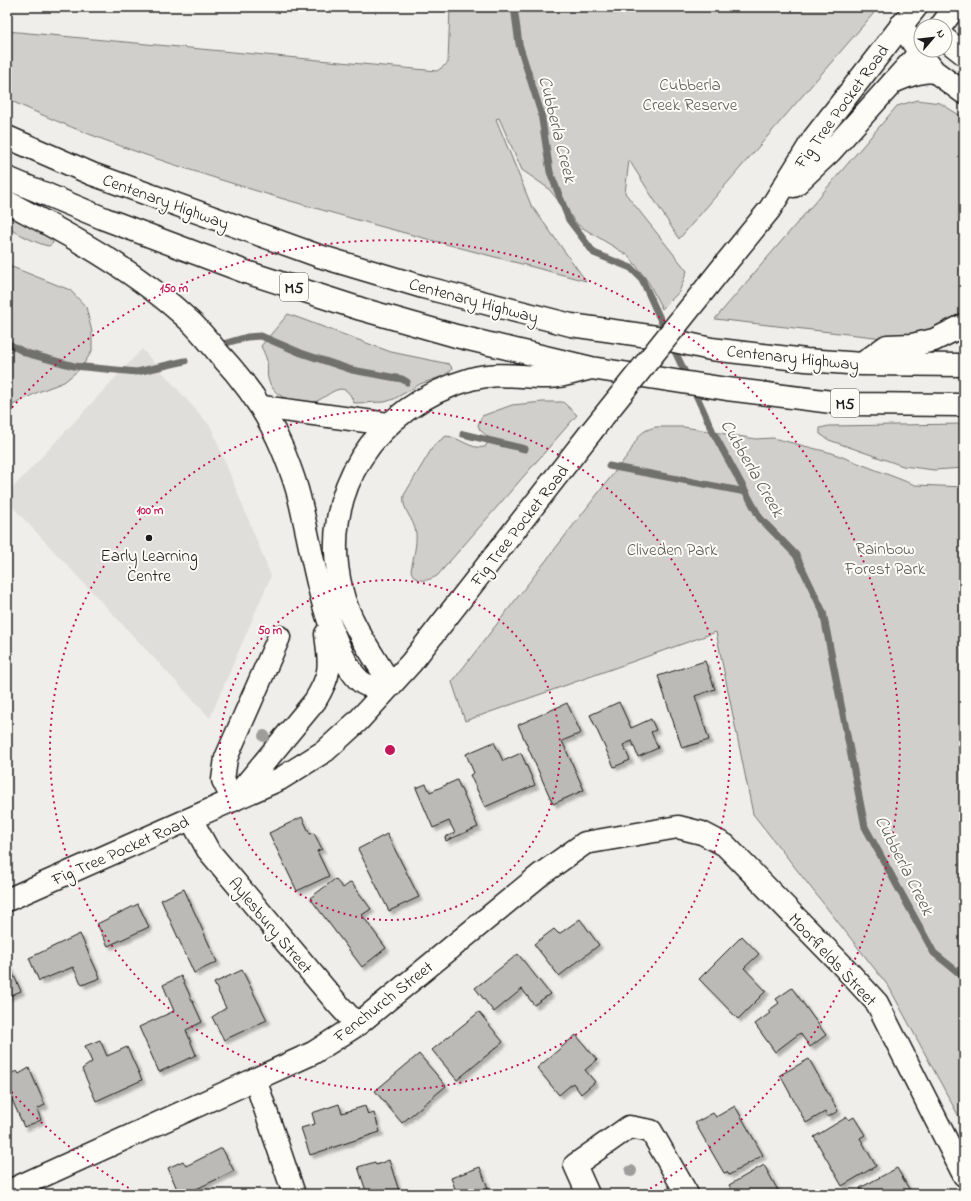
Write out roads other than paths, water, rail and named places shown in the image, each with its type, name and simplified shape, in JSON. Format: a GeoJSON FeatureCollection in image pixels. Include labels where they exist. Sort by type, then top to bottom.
{"type":"FeatureCollection","features":[{"type":"Feature","properties":{"kind":"main road","name":"Fig Tree Pocket Road"},"geometry":{"type":"LineString","coordinates":[[770,209],[814,138],[911,27],[916,7]]}},
{"type":"Feature","properties":{"kind":"main road"},"geometry":{"type":"LineString","coordinates":[[947,18],[955,7]]}},
{"type":"Feature","properties":{"kind":"main road"},"geometry":{"type":"LineString","coordinates":[[953,45],[964,54]]}},
{"type":"Feature","properties":{"kind":"main road","name":"Fig Tree Pocket Road"},"geometry":{"type":"LineString","coordinates":[[7,900],[280,779],[325,752],[358,722],[411,663],[591,432],[770,209],[831,151],[915,58]]}},
{"type":"Feature","properties":{"kind":"main road"},"geometry":{"type":"LineString","coordinates":[[926,58],[934,71],[964,93]]}},
{"type":"Feature","properties":{"kind":"main road"},"geometry":{"type":"LineString","coordinates":[[893,82],[916,73],[934,71]]}},
{"type":"Feature","properties":{"kind":"main road","name":"Centenary Highway"},"geometry":{"type":"LineString","coordinates":[[7,137],[92,174],[204,216],[327,258],[423,287],[571,325],[656,337],[711,349],[806,360],[862,364],[964,365]]}},
{"type":"Feature","properties":{"kind":"main road","name":"M5"},"geometry":{"type":"LineString","coordinates":[[7,178],[105,219],[246,272],[361,309],[456,336],[591,368],[666,378],[727,389],[848,404],[964,405]]}},
{"type":"Feature","properties":{"kind":"main road"},"geometry":{"type":"LineString","coordinates":[[7,202],[89,248],[124,270],[192,323],[230,366],[262,407],[282,448],[300,500],[320,597],[330,665],[326,684],[315,701],[233,800],[223,780],[226,758],[279,637]]}},
{"type":"Feature","properties":{"kind":"main road"},"geometry":{"type":"LineString","coordinates":[[862,364],[887,346],[912,345],[934,340],[964,325]]}},
{"type":"Feature","properties":{"kind":"main road"},"geometry":{"type":"LineString","coordinates":[[320,597],[348,667],[356,676],[368,685],[376,688],[391,685],[349,611],[338,575],[337,553],[340,513],[354,469],[369,445],[388,424],[413,406],[436,392],[472,379],[490,375],[550,377],[591,368]]}},
{"type":"Feature","properties":{"kind":"main road"},"geometry":{"type":"LineString","coordinates":[[262,407],[388,424]]}},
{"type":"Feature","properties":{"kind":"main road","name":"Aylesbury Street"},"geometry":{"type":"LineString","coordinates":[[191,819],[208,850],[357,1025]]}},
{"type":"Feature","properties":{"kind":"main road","name":"Fenchurch Street"},"geometry":{"type":"LineString","coordinates":[[7,1192],[313,1053],[357,1025],[540,875],[585,843],[678,827],[702,833]]}},
{"type":"Feature","properties":{"kind":"main road","name":"Moorfields Street"},"geometry":{"type":"LineString","coordinates":[[702,833],[725,845],[844,966],[877,1003],[964,1176]]}},
{"type":"Feature","properties":{"kind":"main road"},"geometry":{"type":"LineString","coordinates":[[255,1079],[294,1194]]}},
{"type":"Feature","properties":{"kind":"main road"},"geometry":{"type":"LineString","coordinates":[[588,1194],[575,1165],[629,1127],[651,1131],[687,1194]]}},
{"type":"Feature","properties":{"kind":"waterway","name":"Cubberla Creek"},"geometry":{"type":"LineString","coordinates":[[514,7],[519,44],[541,113],[550,172],[569,220],[594,253],[631,268],[642,279],[667,334]]}},
{"type":"Feature","properties":{"kind":"waterway"},"geometry":{"type":"LineString","coordinates":[[223,344],[247,337],[261,336],[301,353],[352,370],[402,379],[407,382]]}},
{"type":"Feature","properties":{"kind":"waterway"},"geometry":{"type":"LineString","coordinates":[[7,343],[26,353],[74,366],[137,372],[185,361]]}},
{"type":"Feature","properties":{"kind":"waterway","name":"Cubberla Creek"},"geometry":{"type":"LineString","coordinates":[[672,345],[688,379]]}},
{"type":"Feature","properties":{"kind":"waterway","name":"Cubberla Creek"},"geometry":{"type":"LineString","coordinates":[[693,388],[713,432],[760,518],[796,555],[823,612],[865,827],[934,953],[964,977]]}},
{"type":"Feature","properties":{"kind":"waterway"},"geometry":{"type":"LineString","coordinates":[[463,434],[525,449]]}},
{"type":"Feature","properties":{"kind":"waterway"},"geometry":{"type":"LineString","coordinates":[[609,466],[746,492]]}},
{"type":"Feature","properties":{"kind":"place","name":"Early Learning Centre"},"geometry":{"type":"Point","coordinates":[149,538]}},
{"type":"Feature","properties":{"kind":"park label","name":"Cubberla Creek Reserve"},"geometry":{"type":"Point","coordinates":[690,94]}},
{"type":"Feature","properties":{"kind":"park label","name":"Cliveden Park"},"geometry":{"type":"Point","coordinates":[672,549]}},
{"type":"Feature","properties":{"kind":"park label","name":"Rainbow Forest Park"},"geometry":{"type":"Point","coordinates":[885,558]}}]}
